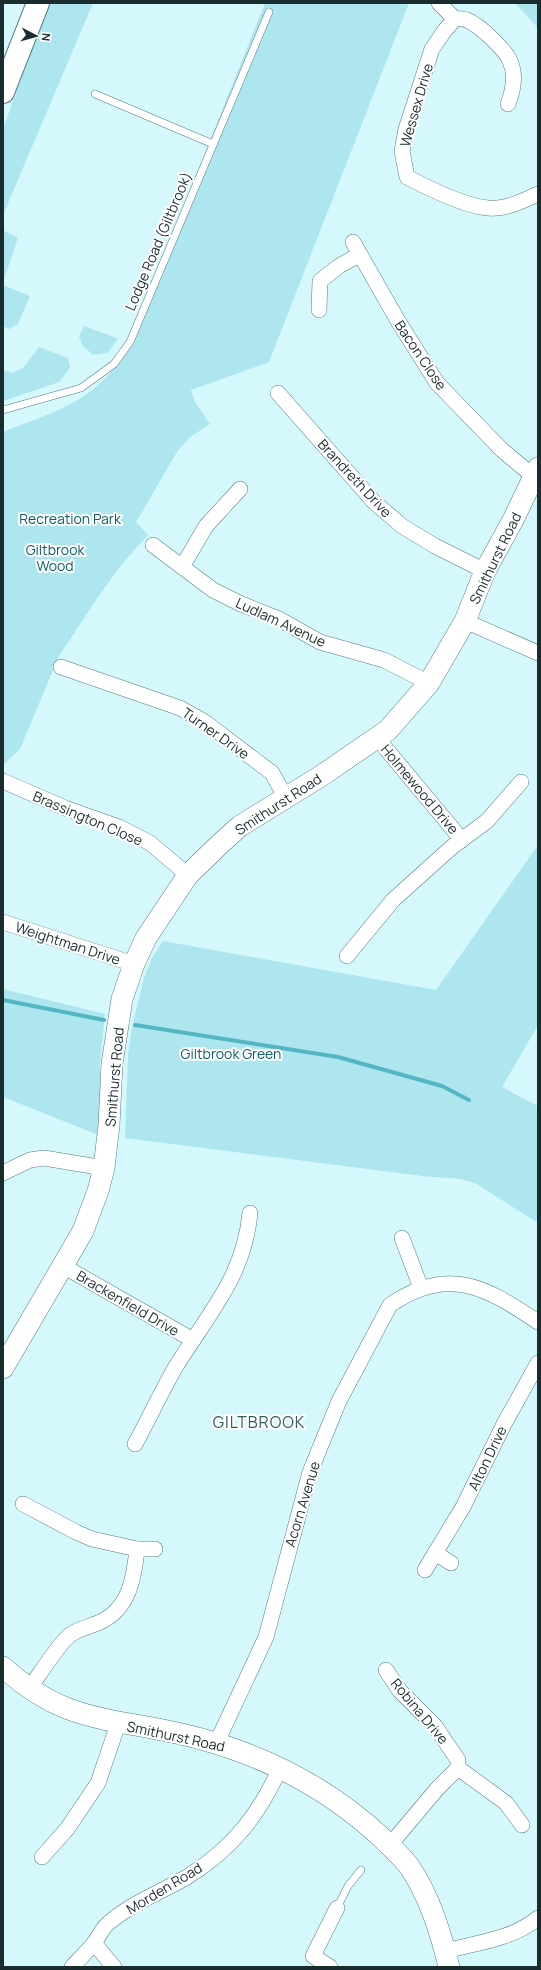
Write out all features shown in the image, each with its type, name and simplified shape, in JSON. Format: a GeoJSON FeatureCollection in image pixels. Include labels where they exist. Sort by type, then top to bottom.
{"type":"FeatureCollection","features":[{"type":"Feature","properties":{"kind":"highway"},"geometry":{"type":"LineString","coordinates":[[3,92],[38,3]]}},
{"type":"Feature","properties":{"kind":"street"},"geometry":{"type":"LineString","coordinates":[[439,3],[455,19],[467,19],[481,30],[496,43],[510,60],[515,97]]}},
{"type":"Feature","properties":{"kind":"street","name":"Wessex Drive"},"geometry":{"type":"LineString","coordinates":[[455,19],[445,30],[432,49],[406,130],[402,151],[407,177],[454,198],[488,208],[503,207],[538,196]]}},
{"type":"Feature","properties":{"kind":"street","name":"Bacon Close"},"geometry":{"type":"LineString","coordinates":[[319,310],[320,281],[339,266],[356,249],[398,322],[437,383],[502,450],[536,472]]}},
{"type":"Feature","properties":{"kind":"street","name":"Brandreth Drive"},"geometry":{"type":"LineString","coordinates":[[278,393],[374,502],[391,517],[402,526],[435,546],[486,571]]}},
{"type":"Feature","properties":{"kind":"street","name":"Smithurst Road"},"geometry":{"type":"LineString","coordinates":[[3,1368],[83,1231],[98,1191],[104,1168],[113,1058],[122,999],[134,964],[146,938],[188,875],[240,826],[286,798],[388,730],[429,684],[465,621],[486,571],[514,520],[536,472]]}},
{"type":"Feature","properties":{"kind":"street"},"geometry":{"type":"LineString","coordinates":[[182,567],[206,526],[240,489]]}},
{"type":"Feature","properties":{"kind":"street","name":"Ludlam Avenue"},"geometry":{"type":"LineString","coordinates":[[153,546],[213,590],[279,620],[320,642],[384,660],[429,684]]}},
{"type":"Feature","properties":{"kind":"street"},"geometry":{"type":"LineString","coordinates":[[465,621],[538,653]]}},
{"type":"Feature","properties":{"kind":"street","name":"Turner Drive"},"geometry":{"type":"LineString","coordinates":[[61,667],[180,708],[205,722],[272,773],[286,798]]}},
{"type":"Feature","properties":{"kind":"street","name":"Holmewood Drive"},"geometry":{"type":"LineString","coordinates":[[377,738],[462,840]]}},
{"type":"Feature","properties":{"kind":"street","name":"Brassington Close"},"geometry":{"type":"LineString","coordinates":[[3,781],[65,808],[119,827],[150,844],[188,875]]}},
{"type":"Feature","properties":{"kind":"street","name":"Holmewood Drive"},"geometry":{"type":"LineString","coordinates":[[347,956],[393,900],[462,840],[487,821],[521,782]]}},
{"type":"Feature","properties":{"kind":"street","name":"Weightman Drive"},"geometry":{"type":"LineString","coordinates":[[3,922],[134,964]]}},
{"type":"Feature","properties":{"kind":"street"},"geometry":{"type":"LineString","coordinates":[[3,1173],[30,1160],[44,1158],[104,1168]]}},
{"type":"Feature","properties":{"kind":"street","name":"Brackenfield Drive"},"geometry":{"type":"LineString","coordinates":[[135,1444],[175,1369],[232,1279],[242,1257],[249,1231],[250,1213]]}},
{"type":"Feature","properties":{"kind":"street"},"geometry":{"type":"LineString","coordinates":[[402,1238],[420,1288]]}},
{"type":"Feature","properties":{"kind":"street","name":"Brackenfield Drive"},"geometry":{"type":"LineString","coordinates":[[63,1266],[193,1340]]}},
{"type":"Feature","properties":{"kind":"street","name":"Acorn Avenue"},"geometry":{"type":"LineString","coordinates":[[217,1742],[266,1637],[310,1472],[339,1401],[390,1305],[405,1295],[420,1288],[452,1282],[485,1291],[517,1308],[538,1322]]}},
{"type":"Feature","properties":{"kind":"street","name":"Alton Drive"},"geometry":{"type":"LineString","coordinates":[[425,1570],[464,1507],[504,1424],[538,1363]]}},
{"type":"Feature","properties":{"kind":"street"},"geometry":{"type":"LineString","coordinates":[[23,1504],[92,1539],[137,1549],[155,1549]]}},
{"type":"Feature","properties":{"kind":"street"},"geometry":{"type":"LineString","coordinates":[[29,1689],[68,1636],[81,1629],[99,1623],[123,1604],[131,1586],[137,1549]]}},
{"type":"Feature","properties":{"kind":"street"},"geometry":{"type":"LineString","coordinates":[[435,1553],[452,1563]]}},
{"type":"Feature","properties":{"kind":"street","name":"Smithurst Road"},"geometry":{"type":"LineString","coordinates":[[3,1666],[29,1689],[64,1709],[118,1724],[175,1733],[217,1742],[280,1768],[329,1796],[366,1824],[411,1868],[435,1919],[447,1959]]}},
{"type":"Feature","properties":{"kind":"street","name":"Robina Drive"},"geometry":{"type":"LineString","coordinates":[[386,1670],[400,1691],[436,1726],[458,1760],[458,1768]]}},
{"type":"Feature","properties":{"kind":"street"},"geometry":{"type":"LineString","coordinates":[[42,1857],[67,1829],[98,1783],[118,1724]]}},
{"type":"Feature","properties":{"kind":"street","name":"Morden Road"},"geometry":{"type":"LineString","coordinates":[[72,1967],[94,1943],[109,1922],[125,1910],[187,1876],[222,1850],[248,1824],[268,1796],[280,1768]]}},
{"type":"Feature","properties":{"kind":"street"},"geometry":{"type":"LineString","coordinates":[[389,1846],[437,1789],[458,1768],[506,1804],[522,1825]]}},
{"type":"Feature","properties":{"kind":"street"},"geometry":{"type":"LineString","coordinates":[[330,1967],[309,1953],[337,1908]]}},
{"type":"Feature","properties":{"kind":"street"},"geometry":{"type":"LineString","coordinates":[[447,1959],[508,1935],[531,1924],[538,1918]]}},
{"type":"Feature","properties":{"kind":"street"},"geometry":{"type":"LineString","coordinates":[[94,1943],[114,1967]]}},
{"type":"Feature","properties":{"kind":"lane","name":"Lodge Road (Giltbrook)"},"geometry":{"type":"LineString","coordinates":[[3,410],[81,388],[114,364],[130,342],[269,12]]}},
{"type":"Feature","properties":{"kind":"lane"},"geometry":{"type":"LineString","coordinates":[[95,94],[214,144]]}},
{"type":"Feature","properties":{"kind":"lane"},"geometry":{"type":"LineString","coordinates":[[337,1908],[348,1886],[361,1870]]}},
{"type":"Feature","properties":{"kind":"green space"},"geometry":{"type":"Polygon","coordinates":[[[50,3],[93,3],[3,215],[3,129],[35,39],[50,3]]]}},
{"type":"Feature","properties":{"kind":"green space"},"geometry":{"type":"Polygon","coordinates":[[[265,3],[409,3],[269,362],[191,390],[195,402],[210,424],[190,437],[177,452],[136,522],[148,535],[122,564],[59,656],[20,749],[3,765],[3,432],[52,413],[87,394],[105,379],[125,353],[265,3]]]}},
{"type":"Feature","properties":{"kind":"green space"},"geometry":{"type":"Polygon","coordinates":[[[515,3],[538,3],[538,28],[515,3]]]}},
{"type":"Feature","properties":{"kind":"green space"},"geometry":{"type":"Polygon","coordinates":[[[3,230],[18,238],[3,282],[3,230]]]}},
{"type":"Feature","properties":{"kind":"green space"},"geometry":{"type":"Polygon","coordinates":[[[3,285],[30,296],[18,324],[9,329],[3,326],[3,285]]]}},
{"type":"Feature","properties":{"kind":"green space"},"geometry":{"type":"Polygon","coordinates":[[[84,326],[118,339],[107,353],[93,355],[83,346],[79,337],[84,326]]]}},
{"type":"Feature","properties":{"kind":"green space"},"geometry":{"type":"Polygon","coordinates":[[[39,347],[68,358],[70,368],[59,382],[3,401],[3,370],[12,373],[23,368],[39,347]]]}},
{"type":"Feature","properties":{"kind":"green space","name":"Giltbrook Green"},"geometry":{"type":"Polygon","coordinates":[[[538,845],[538,1025],[502,1087],[538,1106],[538,1223],[475,1183],[461,1179],[422,1176],[125,1138],[128,1054],[132,1027],[144,978],[152,958],[163,941],[436,990],[538,845]]]}},
{"type":"Feature","properties":{"kind":"green space"},"geometry":{"type":"Polygon","coordinates":[[[3,989],[105,1014],[100,1063],[101,1136],[3,1097],[3,989]]]}},
{"type":"Feature","properties":{"kind":"waterway"},"geometry":{"type":"LineString","coordinates":[[3,1000],[104,1020]]}},
{"type":"Feature","properties":{"kind":"waterway"},"geometry":{"type":"LineString","coordinates":[[135,1025],[338,1057],[442,1086],[469,1100]]}},
{"type":"Feature","properties":{"kind":"district","name":"GILTBROOK"},"geometry":{"type":"Point","coordinates":[259,1422]}},
{"type":"Feature","properties":{"kind":"park label","name":"Recreation Park"},"geometry":{"type":"Point","coordinates":[70,518]}},
{"type":"Feature","properties":{"kind":"park label","name":"Giltbrook Wood"},"geometry":{"type":"Point","coordinates":[55,558]}}]}
